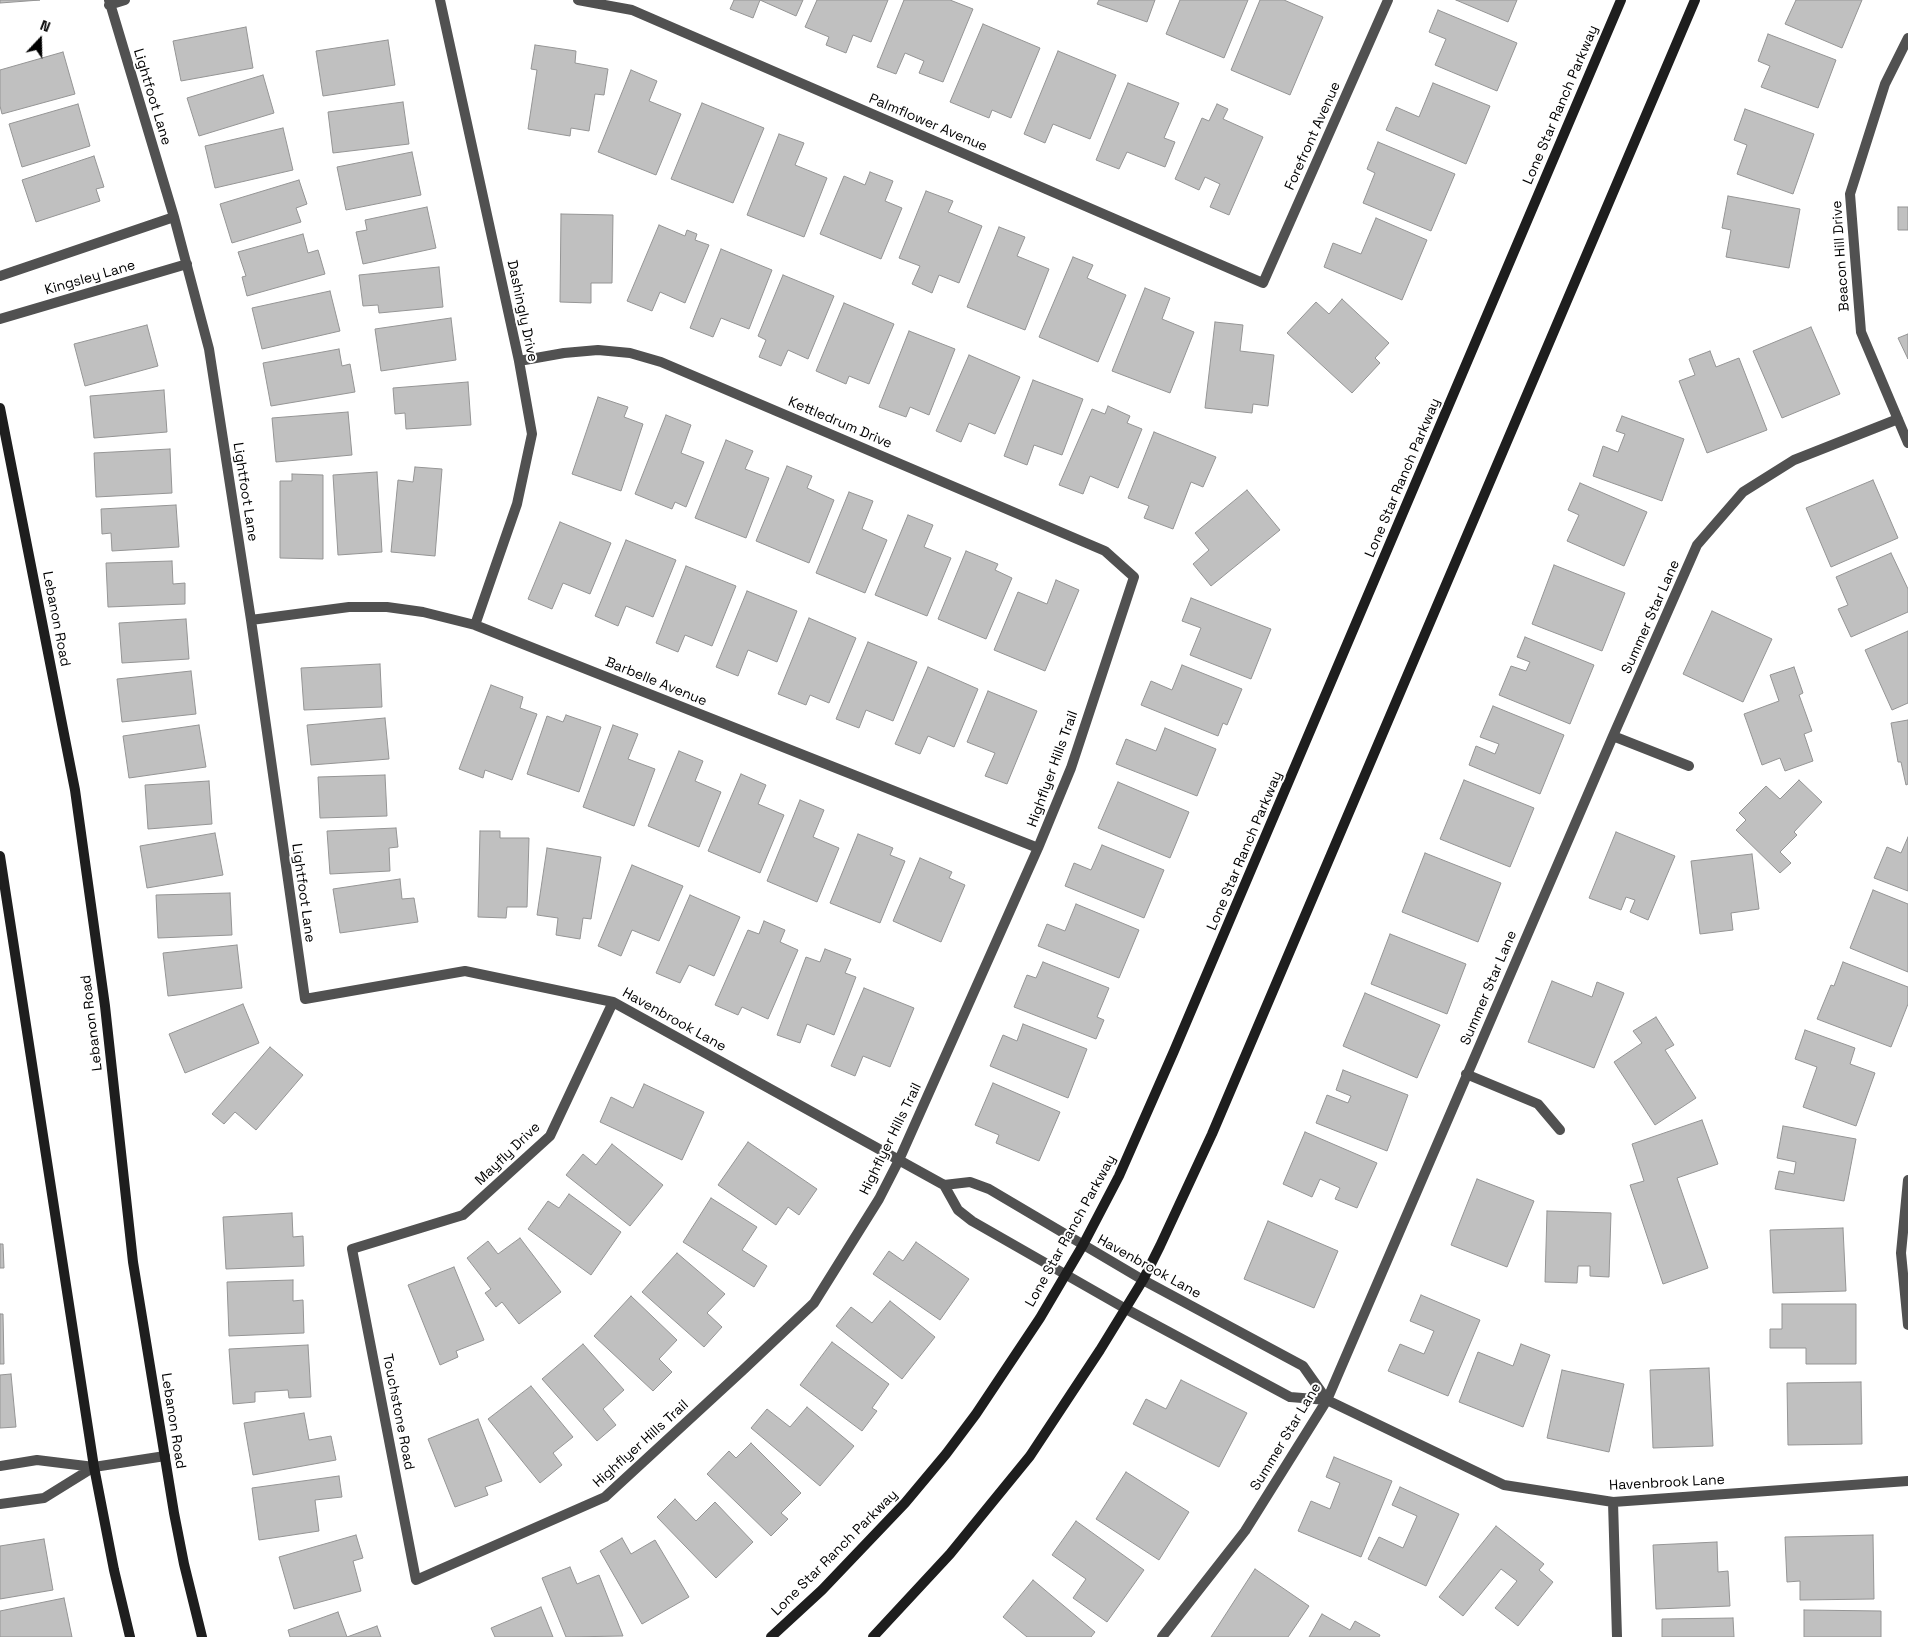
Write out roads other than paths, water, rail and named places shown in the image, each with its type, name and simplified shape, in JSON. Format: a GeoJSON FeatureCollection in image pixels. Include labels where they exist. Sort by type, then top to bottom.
{"type":"FeatureCollection","features":[{"type":"Feature","properties":{"kind":"main road","name":"Lone Star Ranch Parkway"},"geometry":{"type":"LineString","coordinates":[[771,1637],[822,1590],[904,1503],[946,1454],[976,1414],[1022,1346],[1083,1245],[1119,1176],[1174,1051],[1621,0]]}},
{"type":"Feature","properties":{"kind":"main road"},"geometry":{"type":"LineString","coordinates":[[873,1637],[950,1554],[1030,1456],[1143,1280],[1192,1182],[1695,0]]}},
{"type":"Feature","properties":{"kind":"main road","name":"Lebanon Road"},"geometry":{"type":"LineString","coordinates":[[0,408],[75,790],[105,1006],[134,1262],[181,1547],[202,1637]]}},
{"type":"Feature","properties":{"kind":"main road"},"geometry":{"type":"LineString","coordinates":[[0,856],[94,1467],[114,1570],[130,1637]]}},
{"type":"Feature","properties":{"kind":"street"},"geometry":{"type":"LineString","coordinates":[[109,2],[125,0]]}},
{"type":"Feature","properties":{"kind":"street","name":"Dashingly Drive"},"geometry":{"type":"LineString","coordinates":[[440,0],[519,361],[532,434],[517,504],[475,625]]}},
{"type":"Feature","properties":{"kind":"street","name":"Palmflower Avenue"},"geometry":{"type":"LineString","coordinates":[[578,0],[632,10],[1263,283]]}},
{"type":"Feature","properties":{"kind":"street","name":"Forefront Avenue"},"geometry":{"type":"LineString","coordinates":[[1263,283],[1388,0]]}},
{"type":"Feature","properties":{"kind":"street","name":"Lightfoot Lane"},"geometry":{"type":"LineString","coordinates":[[109,2],[174,217],[209,349],[251,620],[305,999]]}},
{"type":"Feature","properties":{"kind":"street","name":"Beacon Hill Drive"},"geometry":{"type":"LineString","coordinates":[[1908,38],[1885,84],[1850,194],[1861,332],[1908,442]]}},
{"type":"Feature","properties":{"kind":"street","name":"Kingsley Lane"},"geometry":{"type":"LineString","coordinates":[[0,276],[174,217]]}},
{"type":"Feature","properties":{"kind":"street","name":"Kingsley Lane"},"geometry":{"type":"LineString","coordinates":[[0,319],[187,264]]}},
{"type":"Feature","properties":{"kind":"street","name":"Kettledrum Drive"},"geometry":{"type":"LineString","coordinates":[[519,361],[564,353],[598,350],[630,353],[661,362],[1105,551],[1134,577]]}},
{"type":"Feature","properties":{"kind":"street","name":"Summer Star Lane"},"geometry":{"type":"LineString","coordinates":[[1162,1637],[1245,1531],[1327,1400],[1466,1074],[1697,545],[1743,492],[1794,460],[1898,419]]}},
{"type":"Feature","properties":{"kind":"street","name":"Highflyer Hills Trail"},"geometry":{"type":"LineString","coordinates":[[416,1580],[605,1497],[814,1302],[899,1160],[1038,848],[1071,768],[1134,577]]}},
{"type":"Feature","properties":{"kind":"street","name":"Barbelle Avenue"},"geometry":{"type":"LineString","coordinates":[[251,620],[349,607],[387,607],[423,612],[475,625],[1038,848]]}},
{"type":"Feature","properties":{"kind":"street"},"geometry":{"type":"LineString","coordinates":[[1613,736],[1689,766]]}},
{"type":"Feature","properties":{"kind":"street","name":"Havenbrook Lane"},"geometry":{"type":"LineString","coordinates":[[305,999],[465,971],[614,1002],[944,1186],[958,1210],[972,1221],[1126,1309],[1290,1397],[1327,1400],[1504,1485],[1613,1502],[1908,1481]]}},
{"type":"Feature","properties":{"kind":"street","name":"Mayfly Drive"},"geometry":{"type":"LineString","coordinates":[[352,1249],[463,1215],[550,1136],[614,1002]]}},
{"type":"Feature","properties":{"kind":"street"},"geometry":{"type":"LineString","coordinates":[[1466,1074],[1538,1104],[1560,1130]]}},
{"type":"Feature","properties":{"kind":"street"},"geometry":{"type":"LineString","coordinates":[[1908,1180],[1902,1253],[1908,1325]]}},
{"type":"Feature","properties":{"kind":"street","name":"Havenbrook Lane"},"geometry":{"type":"LineString","coordinates":[[944,1186],[970,1182],[989,1189],[1143,1280],[1303,1366],[1327,1400]]}},
{"type":"Feature","properties":{"kind":"street","name":"Touchstone Road"},"geometry":{"type":"LineString","coordinates":[[352,1249],[416,1580]]}},
{"type":"Feature","properties":{"kind":"street"},"geometry":{"type":"LineString","coordinates":[[0,1466],[37,1460],[94,1467],[165,1456]]}},
{"type":"Feature","properties":{"kind":"street"},"geometry":{"type":"LineString","coordinates":[[0,1504],[44,1498],[94,1467]]}},
{"type":"Feature","properties":{"kind":"street"},"geometry":{"type":"LineString","coordinates":[[1613,1502],[1616,1637]]}}]}
